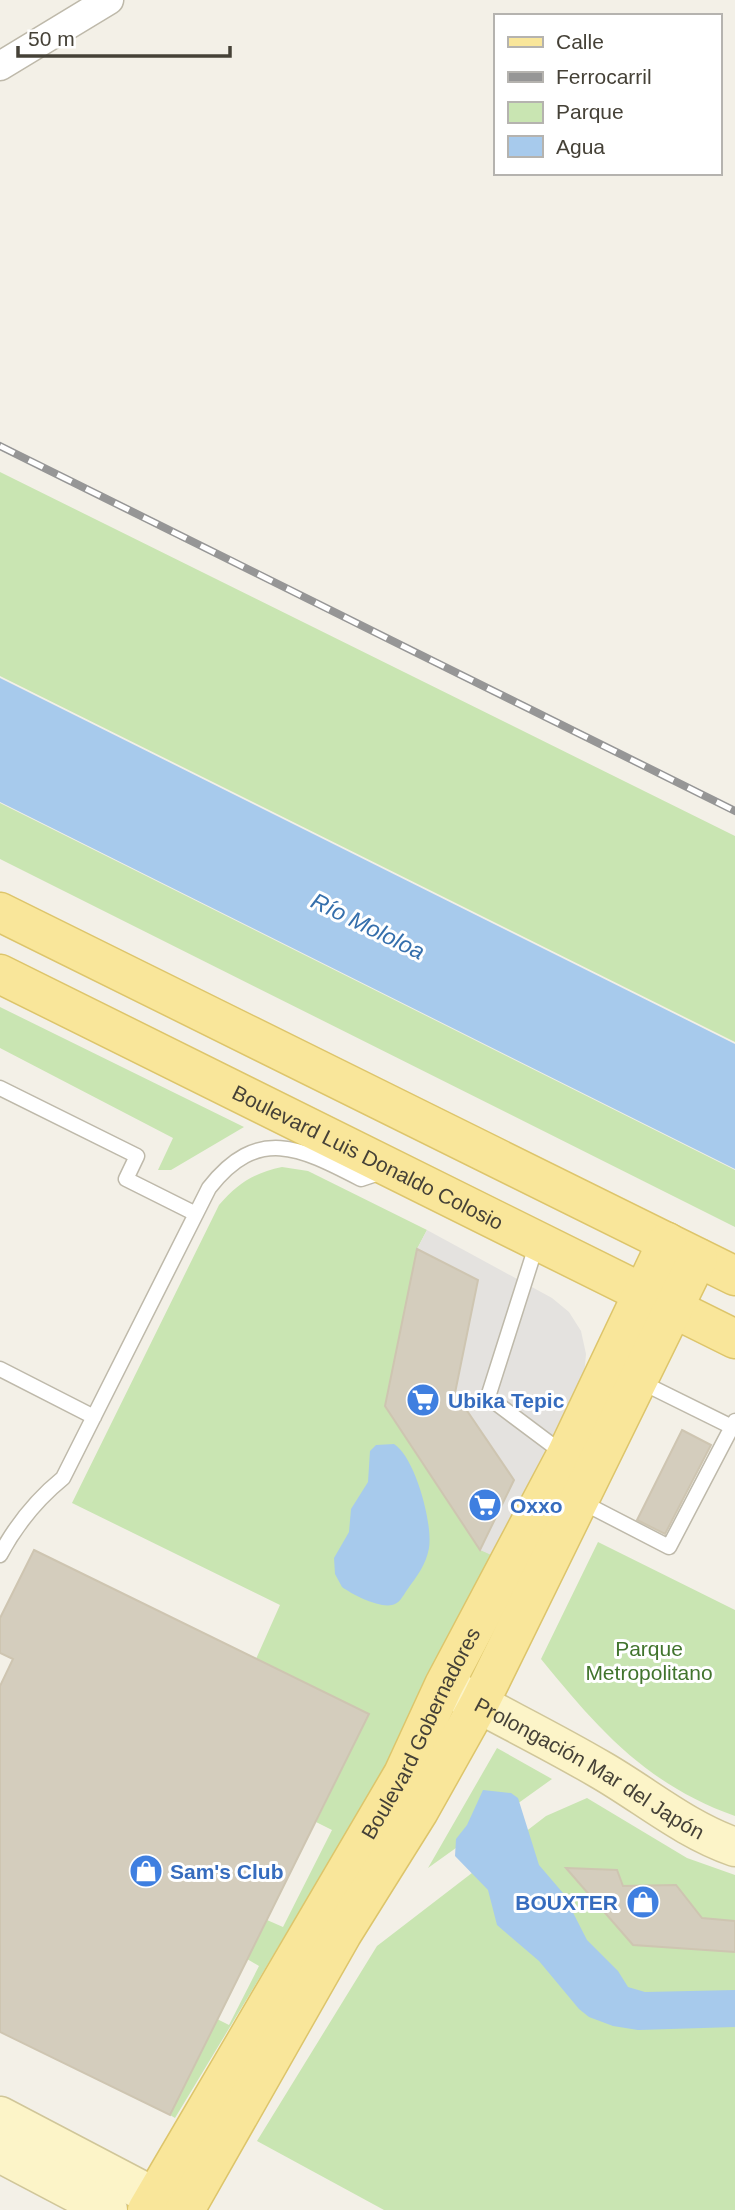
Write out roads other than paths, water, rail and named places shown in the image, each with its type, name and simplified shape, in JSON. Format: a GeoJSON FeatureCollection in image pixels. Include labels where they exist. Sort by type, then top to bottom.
{"type":"FeatureCollection","features":[{"type":"Feature","properties":{"kind":"main road"},"geometry":{"type":"LineString","coordinates":[[0,912],[735,1276]]}},
{"type":"Feature","properties":{"kind":"main road"},"geometry":{"type":"LineString","coordinates":[[0,933],[166,1016],[205,1015]]}},
{"type":"Feature","properties":{"kind":"main road","name":"Boulevard Luis Donaldo Colosio"},"geometry":{"type":"LineString","coordinates":[[0,974],[735,1339]]}},
{"type":"Feature","properties":{"kind":"main road","name":"Boulevard Gobernadores"},"geometry":{"type":"LineString","coordinates":[[166,2207],[403,1774],[444,1685],[566,1455],[657,1301],[682,1250]]}},
{"type":"Feature","properties":{"kind":"main road","name":"Boulevard Gobernadores"},"geometry":{"type":"LineString","coordinates":[[166,2207],[419,1811],[479,1704],[637,1380],[657,1301]]}},
{"type":"Feature","properties":{"kind":"street"},"geometry":{"type":"LineString","coordinates":[[0,66],[109,0]]}},
{"type":"Feature","properties":{"kind":"street","name":"Prolongación Mar del Japón"},"geometry":{"type":"LineString","coordinates":[[444,1685],[603,1771],[674,1819],[710,1838],[735,1847]]}},
{"type":"Feature","properties":{"kind":"street"},"geometry":{"type":"LineString","coordinates":[[0,2116],[166,2207]]}},
{"type":"Feature","properties":{"kind":"street"},"geometry":{"type":"LineString","coordinates":[[0,2152],[108,2210]]}},
{"type":"Feature","properties":{"kind":"lane"},"geometry":{"type":"LineString","coordinates":[[0,1088],[137,1156],[126,1179],[197,1214]]}},
{"type":"Feature","properties":{"kind":"lane"},"geometry":{"type":"LineString","coordinates":[[0,1555],[13,1530],[44,1493],[63,1478],[209,1188],[224,1169],[244,1155],[267,1147],[291,1147],[314,1154],[361,1179],[391,1170]]}},
{"type":"Feature","properties":{"kind":"lane"},"geometry":{"type":"LineString","coordinates":[[538,1242],[488,1397],[566,1455]]}},
{"type":"Feature","properties":{"kind":"lane"},"geometry":{"type":"LineString","coordinates":[[0,1369],[94,1417]]}},
{"type":"Feature","properties":{"kind":"lane"},"geometry":{"type":"LineString","coordinates":[[578,1501],[669,1547],[734,1424],[637,1380]]}},
{"type":"Feature","properties":{"kind":"water","name":"Río Mololoa"},"geometry":{"type":"Polygon","coordinates":[[[0,678],[735,1044],[735,1169],[0,802],[0,678]]]}},
{"type":"Feature","properties":{"kind":"water"},"geometry":{"type":"Polygon","coordinates":[[[394,1444],[402,1451],[415,1476],[430,1537],[426,1560],[402,1597],[394,1604],[380,1605],[342,1587],[335,1574],[334,1558],[349,1532],[351,1509],[368,1482],[370,1451],[376,1445],[394,1444]]]}},
{"type":"Feature","properties":{"kind":"water"},"geometry":{"type":"Polygon","coordinates":[[[483,1790],[511,1793],[518,1798],[539,1865],[563,1893],[587,1940],[618,1971],[628,1987],[645,1992],[735,1990],[735,2027],[638,2030],[613,2026],[589,2017],[579,2009],[539,1961],[497,1925],[488,1890],[455,1856],[456,1839],[467,1825],[483,1790]]]}},
{"type":"Feature","properties":{"kind":"railway"},"geometry":{"type":"LineString","coordinates":[[0,446],[735,811]]}},
{"type":"Feature","properties":{"kind":"place","name":"Ubika Tepic"},"geometry":{"type":"Point","coordinates":[423,1400]}},
{"type":"Feature","properties":{"kind":"place","name":"Oxxo"},"geometry":{"type":"Point","coordinates":[485,1505]}},
{"type":"Feature","properties":{"kind":"place","name":"Sam's Club"},"geometry":{"type":"Point","coordinates":[146,1871]}},
{"type":"Feature","properties":{"kind":"place","name":"BOUXTER"},"geometry":{"type":"Point","coordinates":[643,1902]}},
{"type":"Feature","properties":{"kind":"park label","name":"Parque Metropolitano"},"geometry":{"type":"Point","coordinates":[649,1660]}}]}
